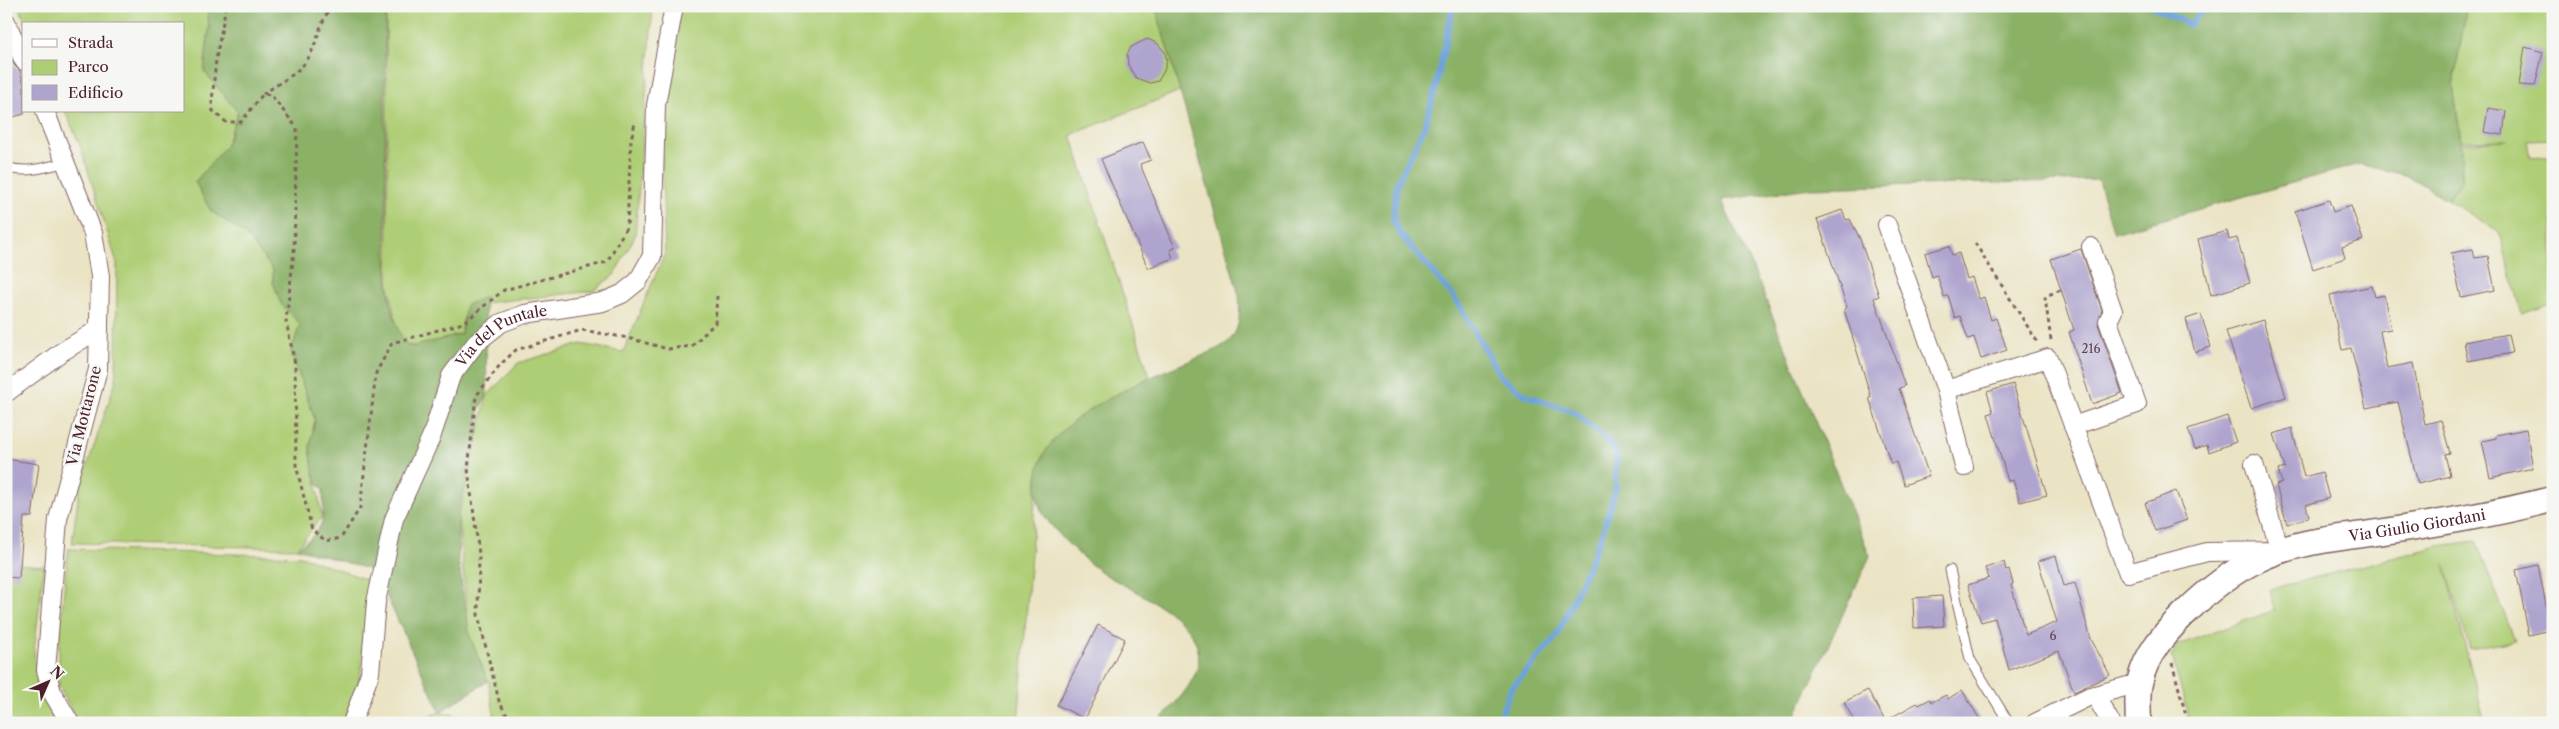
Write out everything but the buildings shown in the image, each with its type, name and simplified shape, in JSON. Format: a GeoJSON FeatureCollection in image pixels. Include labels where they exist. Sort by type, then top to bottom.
{"type":"FeatureCollection","features":[{"type":"Feature","properties":{"kind":"street","name":"Via del Puntale"},"geometry":{"type":"LineString","coordinates":[[352,723],[370,673],[376,602],[394,519],[432,435],[451,376],[476,343],[501,323],[525,314],[603,302],[622,294],[638,281],[652,256],[656,106],[674,6]]}},
{"type":"Feature","properties":{"kind":"street"},"geometry":{"type":"LineString","coordinates":[[6,22],[22,57]]}},
{"type":"Feature","properties":{"kind":"street","name":"Via Mottarone"},"geometry":{"type":"LineString","coordinates":[[45,112],[93,234],[100,276],[98,369],[58,519],[46,670],[52,692],[70,723]]}},
{"type":"Feature","properties":{"kind":"street"},"geometry":{"type":"LineString","coordinates":[[1887,225],[1946,390],[1964,467]]}},
{"type":"Feature","properties":{"kind":"street"},"geometry":{"type":"LineString","coordinates":[[1946,390],[2048,358],[2073,426],[2137,404],[2108,322],[2113,311],[2091,247]]}},
{"type":"Feature","properties":{"kind":"street"},"geometry":{"type":"LineString","coordinates":[[7,392],[60,353],[99,329]]}},
{"type":"Feature","properties":{"kind":"street","name":"Via Giulio Giordani"},"geometry":{"type":"LineString","coordinates":[[2073,426],[2128,573],[2207,552],[2280,550],[2515,509],[2553,499]]}},
{"type":"Feature","properties":{"kind":"street"},"geometry":{"type":"LineString","coordinates":[[2254,464],[2280,550]]}},
{"type":"Feature","properties":{"kind":"street","name":"Via Giulio Giordani"},"geometry":{"type":"LineString","coordinates":[[2138,723],[2139,683],[2147,659],[2165,634],[2204,595],[2236,571],[2280,550]]}},
{"type":"Feature","properties":{"kind":"street"},"geometry":{"type":"LineString","coordinates":[[2207,552],[2236,571]]}},
{"type":"Feature","properties":{"kind":"street"},"geometry":{"type":"LineString","coordinates":[[2035,723],[2095,695],[2139,683]]}},
{"type":"Feature","properties":{"kind":"street"},"geometry":{"type":"LineString","coordinates":[[2095,695],[2111,723]]}},
{"type":"Feature","properties":{"kind":"lane"},"geometry":{"type":"LineString","coordinates":[[6,167],[16,171],[42,169],[66,162]]}},
{"type":"Feature","properties":{"kind":"lane"},"geometry":{"type":"LineString","coordinates":[[1950,570],[1970,659],[2009,723]]}},
{"type":"Feature","properties":{"kind":"path"},"geometry":{"type":"LineString","coordinates":[[226,6],[216,59],[212,102],[214,110],[226,122],[241,122],[263,94],[303,66],[321,31],[324,20],[333,6]]}},
{"type":"Feature","properties":{"kind":"path"},"geometry":{"type":"LineString","coordinates":[[263,94],[271,95],[297,128],[294,251],[286,321],[296,364],[296,465],[312,530],[326,541],[341,538],[360,508],[376,373],[392,343],[463,323],[504,290],[608,262],[627,226],[631,139],[636,120]]}},
{"type":"Feature","properties":{"kind":"path"},"geometry":{"type":"LineString","coordinates":[[1975,243],[2048,358]]}},
{"type":"Feature","properties":{"kind":"path"},"geometry":{"type":"LineString","coordinates":[[2048,358],[2052,336],[2045,298],[2061,290]]}},
{"type":"Feature","properties":{"kind":"path"},"geometry":{"type":"LineString","coordinates":[[512,723],[499,701],[478,615],[479,554],[468,469],[476,396],[500,365],[516,350],[582,330],[628,338],[668,349],[692,346],[715,323],[717,296]]}},
{"type":"Feature","properties":{"kind":"path"},"geometry":{"type":"LineString","coordinates":[[2171,659],[2188,723]]}},
{"type":"Feature","properties":{"kind":"green space"},"geometry":{"type":"Polygon","coordinates":[[[19,6],[207,6],[209,28],[204,71],[238,112],[226,146],[195,182],[211,211],[246,235],[273,270],[273,282],[300,324],[291,352],[315,420],[310,447],[322,517],[297,548],[72,543],[79,491],[116,380],[117,263],[80,145],[65,112],[185,112],[185,22],[25,22],[19,6]]]}},
{"type":"Feature","properties":{"kind":"green space"},"geometry":{"type":"Polygon","coordinates":[[[207,6],[386,6],[386,249],[392,311],[398,329],[407,346],[416,346],[461,334],[466,305],[485,297],[487,396],[479,409],[478,436],[458,516],[458,559],[469,634],[488,681],[440,712],[375,571],[297,548],[313,536],[323,518],[323,490],[317,483],[313,471],[310,447],[315,420],[291,352],[300,324],[281,304],[273,282],[273,270],[246,235],[211,211],[195,182],[226,146],[238,112],[204,71],[209,28],[207,6]]]}},
{"type":"Feature","properties":{"kind":"green space"},"geometry":{"type":"Polygon","coordinates":[[[386,6],[653,6],[635,236],[614,275],[593,291],[466,305],[461,334],[416,346],[407,346],[398,333],[388,281],[386,6]]]}},
{"type":"Feature","properties":{"kind":"green space"},"geometry":{"type":"Polygon","coordinates":[[[679,6],[1156,6],[1180,91],[1071,135],[1150,377],[1078,418],[1037,475],[1018,723],[496,723],[488,681],[469,634],[458,516],[487,396],[518,363],[581,344],[623,352],[665,253],[661,137],[679,6]]]}},
{"type":"Feature","properties":{"kind":"green space"},"geometry":{"type":"Polygon","coordinates":[[[1155,6],[2467,6],[2453,86],[2461,143],[2462,180],[2448,200],[2408,176],[2360,164],[2114,233],[2098,180],[1811,188],[1721,200],[1750,261],[1870,556],[1792,723],[1157,723],[1192,681],[1198,665],[1198,648],[1191,633],[1164,608],[1100,571],[1078,554],[1048,521],[1039,506],[1037,495],[1038,474],[1044,454],[1054,439],[1068,426],[1103,401],[1160,373],[1220,347],[1231,339],[1237,329],[1240,312],[1239,295],[1155,6]]]}},
{"type":"Feature","properties":{"kind":"green space"},"geometry":{"type":"Polygon","coordinates":[[[2467,6],[2553,6],[2553,139],[2527,140],[2530,158],[2553,156],[2553,302],[2522,313],[2499,232],[2448,200],[2462,180],[2461,143],[2508,140],[2461,141],[2453,86],[2467,6]]]}},
{"type":"Feature","properties":{"kind":"green space"},"geometry":{"type":"Polygon","coordinates":[[[2476,541],[2515,641],[2470,649],[2444,564],[2485,723],[2190,723],[2172,656],[2178,645],[2275,610],[2270,589],[2439,546],[2476,541]]]}},
{"type":"Feature","properties":{"kind":"green space"},"geometry":{"type":"Polygon","coordinates":[[[68,549],[301,556],[373,582],[359,683],[344,723],[79,723],[59,686],[59,642],[68,549]]]}},
{"type":"Feature","properties":{"kind":"green space"},"geometry":{"type":"Polygon","coordinates":[[[6,563],[44,566],[34,651],[37,684],[55,723],[6,723],[6,563]]]}},
{"type":"Feature","properties":{"kind":"green space"},"geometry":{"type":"Polygon","coordinates":[[[440,712],[488,723],[406,723],[440,712]]]}},
{"type":"Feature","properties":{"kind":"waterway"},"geometry":{"type":"LineString","coordinates":[[1453,6],[1435,91],[1424,128],[1397,183],[1393,219],[1400,234],[1454,297],[1501,377],[1526,395],[1574,412],[1608,441],[1616,454],[1616,487],[1601,537],[1557,636],[1510,690],[1498,723]]}},
{"type":"Feature","properties":{"kind":"waterway"},"geometry":{"type":"LineString","coordinates":[[2152,6],[2190,25],[2206,6]]}}]}
